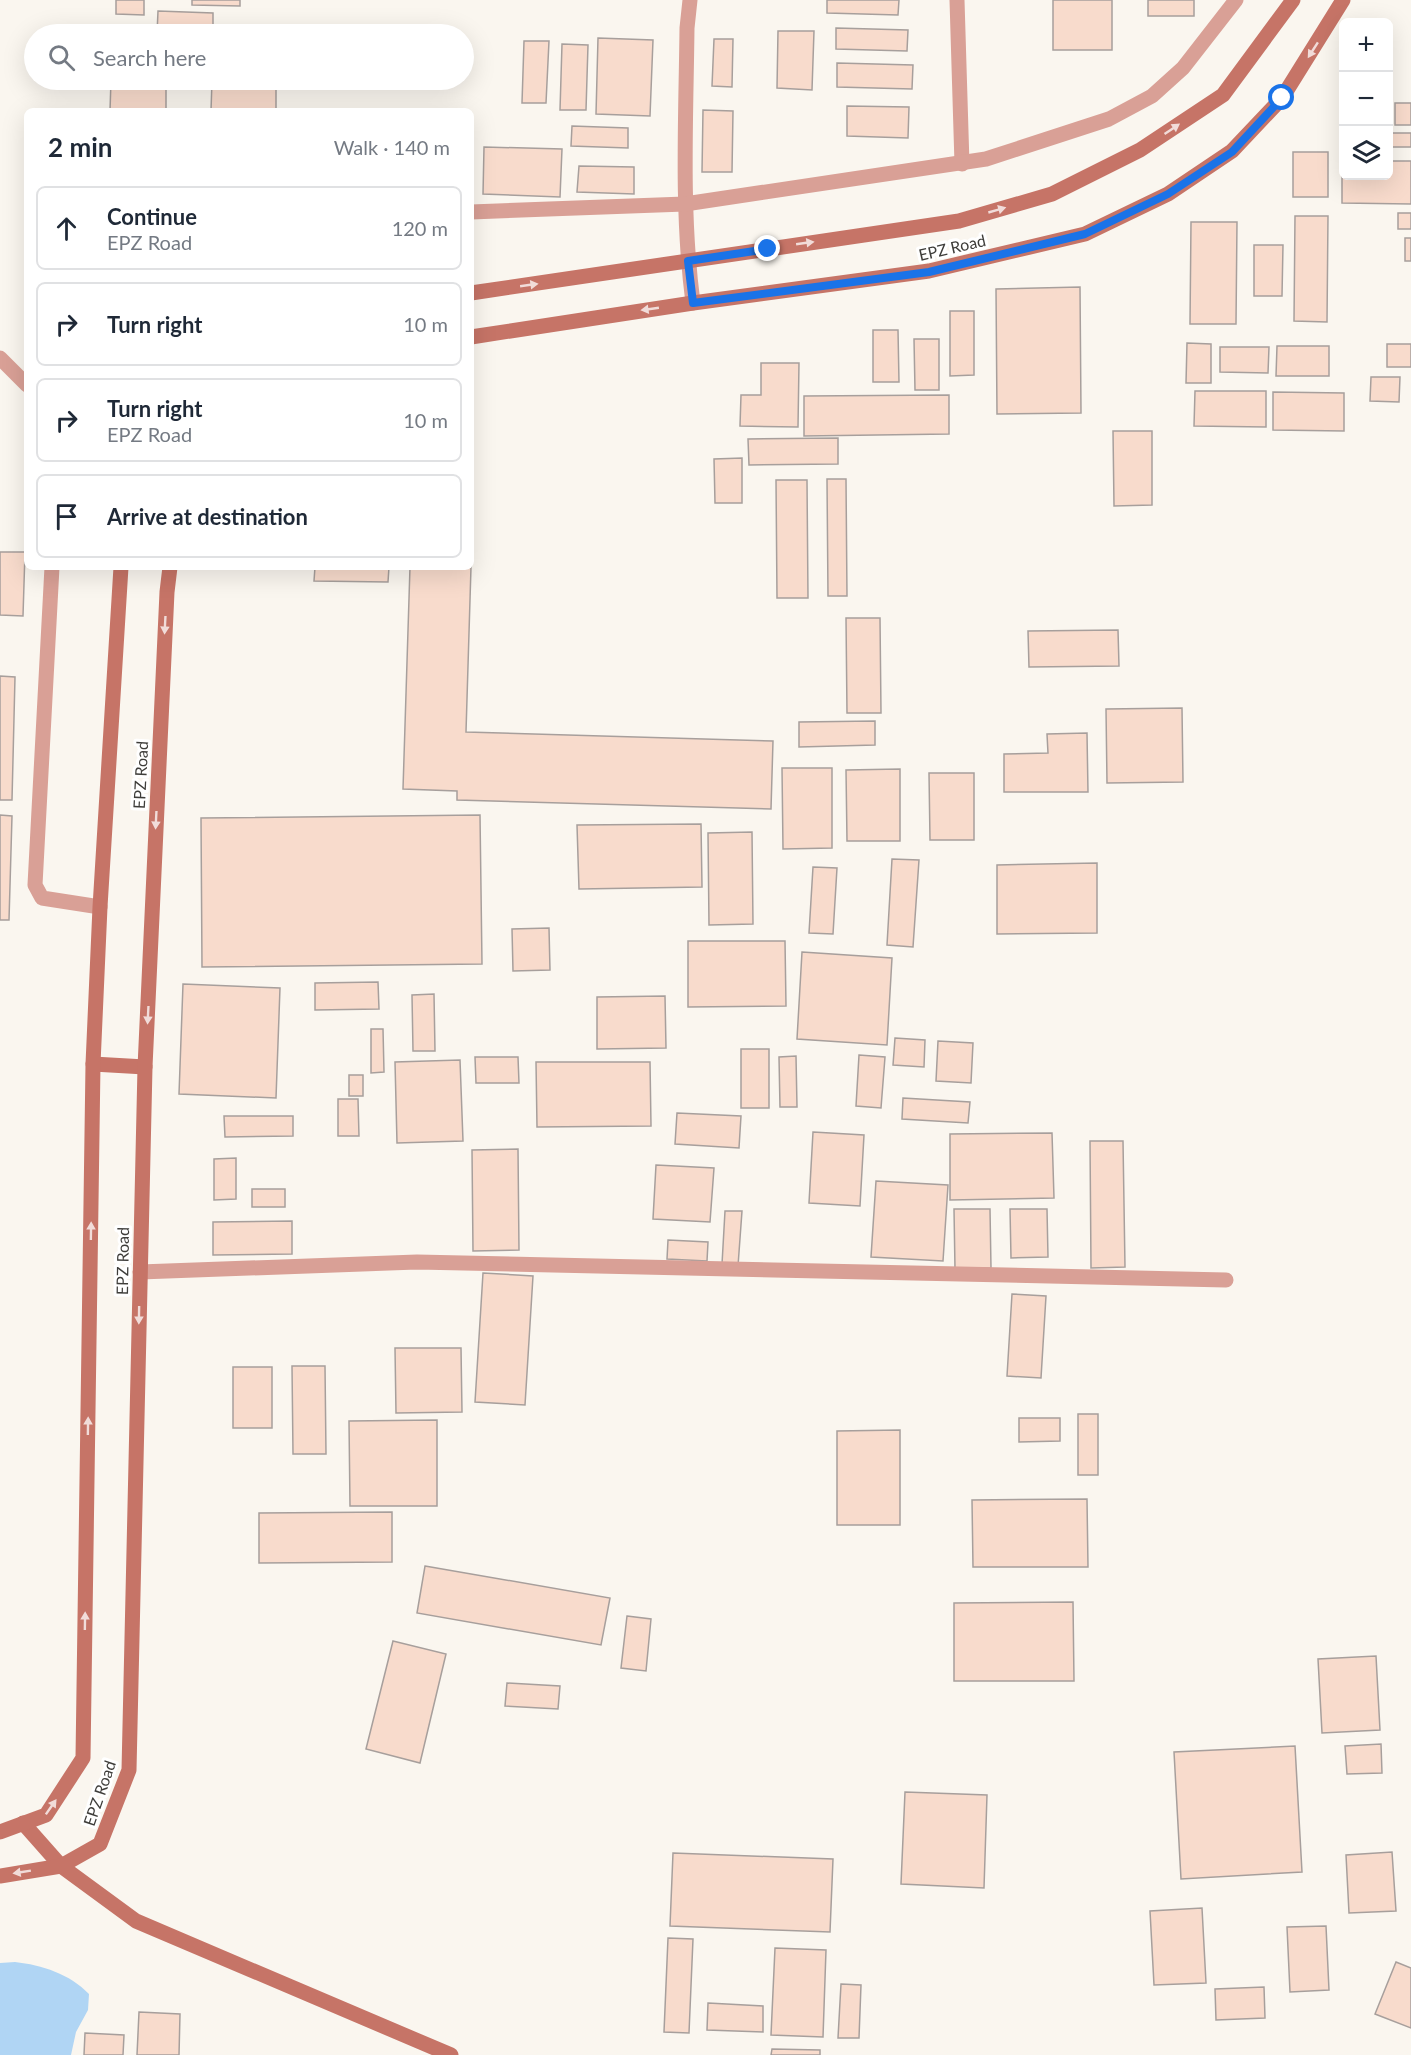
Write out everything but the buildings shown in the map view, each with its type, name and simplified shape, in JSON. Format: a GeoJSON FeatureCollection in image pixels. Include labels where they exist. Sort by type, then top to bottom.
{"type":"FeatureCollection","features":[{"type":"Feature","properties":{"kind":"main road","name":"EPZ Road"},"geometry":{"type":"LineString","coordinates":[[474,293],[959,221],[1052,194],[1140,150],[1223,94],[1293,0]]}},
{"type":"Feature","properties":{"kind":"main road","name":"EPZ Road"},"geometry":{"type":"LineString","coordinates":[[474,337],[693,303],[929,272],[1085,234],[1168,194],[1232,152],[1282,98],[1343,0]]}},
{"type":"Feature","properties":{"kind":"main road","name":"EPZ Road"},"geometry":{"type":"LineString","coordinates":[[0,1832],[46,1815],[83,1758],[93,1064],[100,907],[121,570]]}},
{"type":"Feature","properties":{"kind":"main road","name":"EPZ Road"},"geometry":{"type":"LineString","coordinates":[[0,1876],[61,1866],[100,1844],[129,1770],[145,1067],[166,604],[170,570]]}},
{"type":"Feature","properties":{"kind":"main road"},"geometry":{"type":"LineString","coordinates":[[93,1064],[145,1067]]}},
{"type":"Feature","properties":{"kind":"main road"},"geometry":{"type":"LineString","coordinates":[[23,1823],[61,1866],[136,1921],[451,2055]]}},
{"type":"Feature","properties":{"kind":"street"},"geometry":{"type":"LineString","coordinates":[[690,0],[687,28],[685,204],[693,303]]}},
{"type":"Feature","properties":{"kind":"street"},"geometry":{"type":"LineString","coordinates":[[957,0],[962,164]]}},
{"type":"Feature","properties":{"kind":"street"},"geometry":{"type":"LineString","coordinates":[[474,212],[685,204],[986,159],[1109,119],[1152,96],[1184,68],[1236,0]]}},
{"type":"Feature","properties":{"kind":"street"},"geometry":{"type":"LineString","coordinates":[[0,358],[24,382]]}},
{"type":"Feature","properties":{"kind":"street"},"geometry":{"type":"LineString","coordinates":[[52,570],[35,885],[42,898],[100,907]]}},
{"type":"Feature","properties":{"kind":"street"},"geometry":{"type":"LineString","coordinates":[[140,1272],[417,1262],[1226,1280]]}},
{"type":"Feature","properties":{"kind":"water"},"geometry":{"type":"Polygon","coordinates":[[[15,1962],[35,1965],[55,1972],[73,1981],[89,1994],[88,2010],[76,2032],[71,2055],[0,2055],[0,1963],[15,1962]]]}},
{"type":"Feature","properties":{"kind":"route"},"geometry":{"type":"LineString","coordinates":[[768,249],[688,261],[693,303],[929,272],[1085,234],[1168,194],[1232,152],[1282,98]]}}]}
